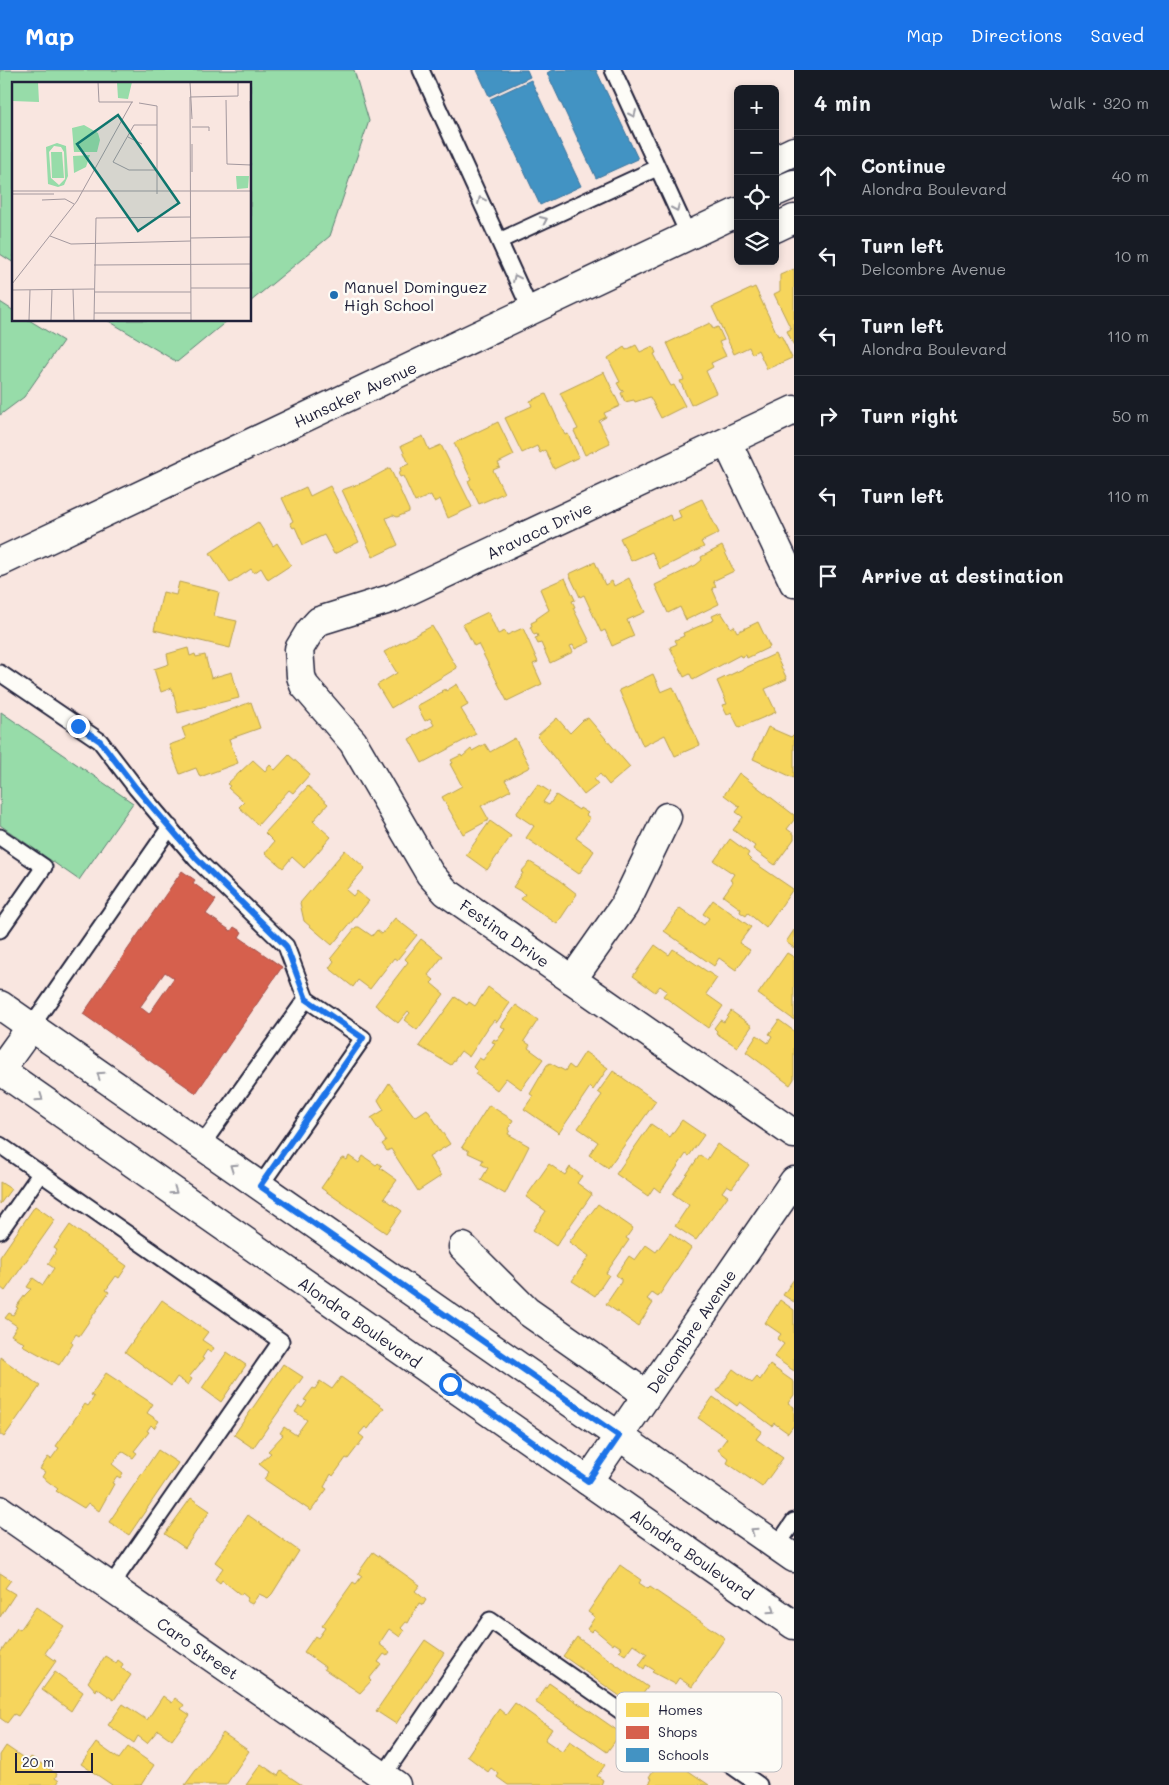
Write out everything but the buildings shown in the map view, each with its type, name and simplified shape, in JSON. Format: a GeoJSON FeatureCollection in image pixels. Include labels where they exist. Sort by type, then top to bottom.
{"type":"FeatureCollection","features":[{"type":"Feature","properties":{"kind":"street"},"geometry":{"type":"LineString","coordinates":[[779,158],[794,151]]}},
{"type":"Feature","properties":{"kind":"street"},"geometry":{"type":"LineString","coordinates":[[779,190],[794,184]]}},
{"type":"Feature","properties":{"kind":"street","name":"Hunsaker Avenue"},"geometry":{"type":"LineString","coordinates":[[700,231],[734,195]]}},
{"type":"Feature","properties":{"kind":"street","name":"Hunsaker Avenue"},"geometry":{"type":"LineString","coordinates":[[0,562],[734,214]]}},
{"type":"Feature","properties":{"kind":"street"},"geometry":{"type":"LineString","coordinates":[[779,226],[794,219]]}},
{"type":"Feature","properties":{"kind":"street","name":"Hunsaker Avenue"},"geometry":{"type":"LineString","coordinates":[[700,231],[734,227]]}},
{"type":"Feature","properties":{"kind":"street","name":"Aravaca Drive"},"geometry":{"type":"LineString","coordinates":[[299,657],[301,643],[319,621],[393,598],[794,410]]}},
{"type":"Feature","properties":{"kind":"street"},"geometry":{"type":"LineString","coordinates":[[727,442],[794,583]]}},
{"type":"Feature","properties":{"kind":"street","name":"Festina Drive"},"geometry":{"type":"LineString","coordinates":[[299,657],[304,685],[353,742],[430,874],[446,892],[794,1134]]}},
{"type":"Feature","properties":{"kind":"street"},"geometry":{"type":"LineString","coordinates":[[572,980],[624,906],[667,817]]}},
{"type":"Feature","properties":{"kind":"street"},"geometry":{"type":"LineString","coordinates":[[0,1005],[785,1552]]}},
{"type":"Feature","properties":{"kind":"street"},"geometry":{"type":"LineString","coordinates":[[0,1070],[31,1027]]}},
{"type":"Feature","properties":{"kind":"street","name":"Alondra Boulevard"},"geometry":{"type":"LineString","coordinates":[[0,1070],[794,1625]]}},
{"type":"Feature","properties":{"kind":"street","name":"Delcombre Avenue"},"geometry":{"type":"LineString","coordinates":[[588,1481],[794,1181]]}},
{"type":"Feature","properties":{"kind":"street"},"geometry":{"type":"LineString","coordinates":[[463,1247],[527,1311],[648,1395]]}},
{"type":"Feature","properties":{"kind":"street","name":"Caro Street"},"geometry":{"type":"LineString","coordinates":[[0,1510],[389,1780]]}},
{"type":"Feature","properties":{"kind":"lane"},"geometry":{"type":"LineString","coordinates":[[421,70],[532,310]]}},
{"type":"Feature","properties":{"kind":"lane"},"geometry":{"type":"LineString","coordinates":[[613,70],[658,168],[700,231]]}},
{"type":"Feature","properties":{"kind":"lane"},"geometry":{"type":"LineString","coordinates":[[500,241],[658,168]]}},
{"type":"Feature","properties":{"kind":"lane"},"geometry":{"type":"LineString","coordinates":[[0,673],[100,741],[196,858],[286,946],[306,999],[363,1038],[260,1186]]}},
{"type":"Feature","properties":{"kind":"lane"},"geometry":{"type":"LineString","coordinates":[[31,1027],[170,827]]}},
{"type":"Feature","properties":{"kind":"lane"},"geometry":{"type":"LineString","coordinates":[[0,836],[44,867],[0,930]]}},
{"type":"Feature","properties":{"kind":"lane"},"geometry":{"type":"LineString","coordinates":[[202,1146],[306,999]]}},
{"type":"Feature","properties":{"kind":"lane"},"geometry":{"type":"LineString","coordinates":[[0,1145],[281,1341],[110,1587]]}},
{"type":"Feature","properties":{"kind":"lane"},"geometry":{"type":"LineString","coordinates":[[0,1231],[40,1174]]}},
{"type":"Feature","properties":{"kind":"lane"},"geometry":{"type":"LineString","coordinates":[[785,1552],[794,1521]]}},
{"type":"Feature","properties":{"kind":"lane"},"geometry":{"type":"LineString","coordinates":[[389,1780],[490,1620],[616,1708]]}},
{"type":"Feature","properties":{"kind":"lane"},"geometry":{"type":"LineString","coordinates":[[740,1772],[759,1785]]}},
{"type":"Feature","properties":{"kind":"green space"},"geometry":{"type":"Polygon","coordinates":[[[0,70],[354,70],[369,121],[330,236],[251,301],[251,82],[12,82],[12,262],[0,254],[0,70]]]}},
{"type":"Feature","properties":{"kind":"green space"},"geometry":{"type":"Polygon","coordinates":[[[0,302],[12,310],[12,321],[31,321],[63,341],[24,397],[0,415],[0,302]]]}},
{"type":"Feature","properties":{"kind":"green space"},"geometry":{"type":"Polygon","coordinates":[[[109,321],[227,321],[177,362],[109,321]]]}},
{"type":"Feature","properties":{"kind":"green space"},"geometry":{"type":"Polygon","coordinates":[[[1,712],[133,803],[79,880],[0,825],[1,712]]]}},
{"type":"Feature","properties":{"kind":"place","name":"Manuel Dominguez High School"},"geometry":{"type":"Point","coordinates":[334,295]}},
{"type":"Feature","properties":{"kind":"route"},"geometry":{"type":"LineString","coordinates":[[78,726],[100,741],[136,788],[196,858],[286,946],[306,999],[363,1038],[260,1186],[619,1436],[588,1481],[450,1384]]}}]}
